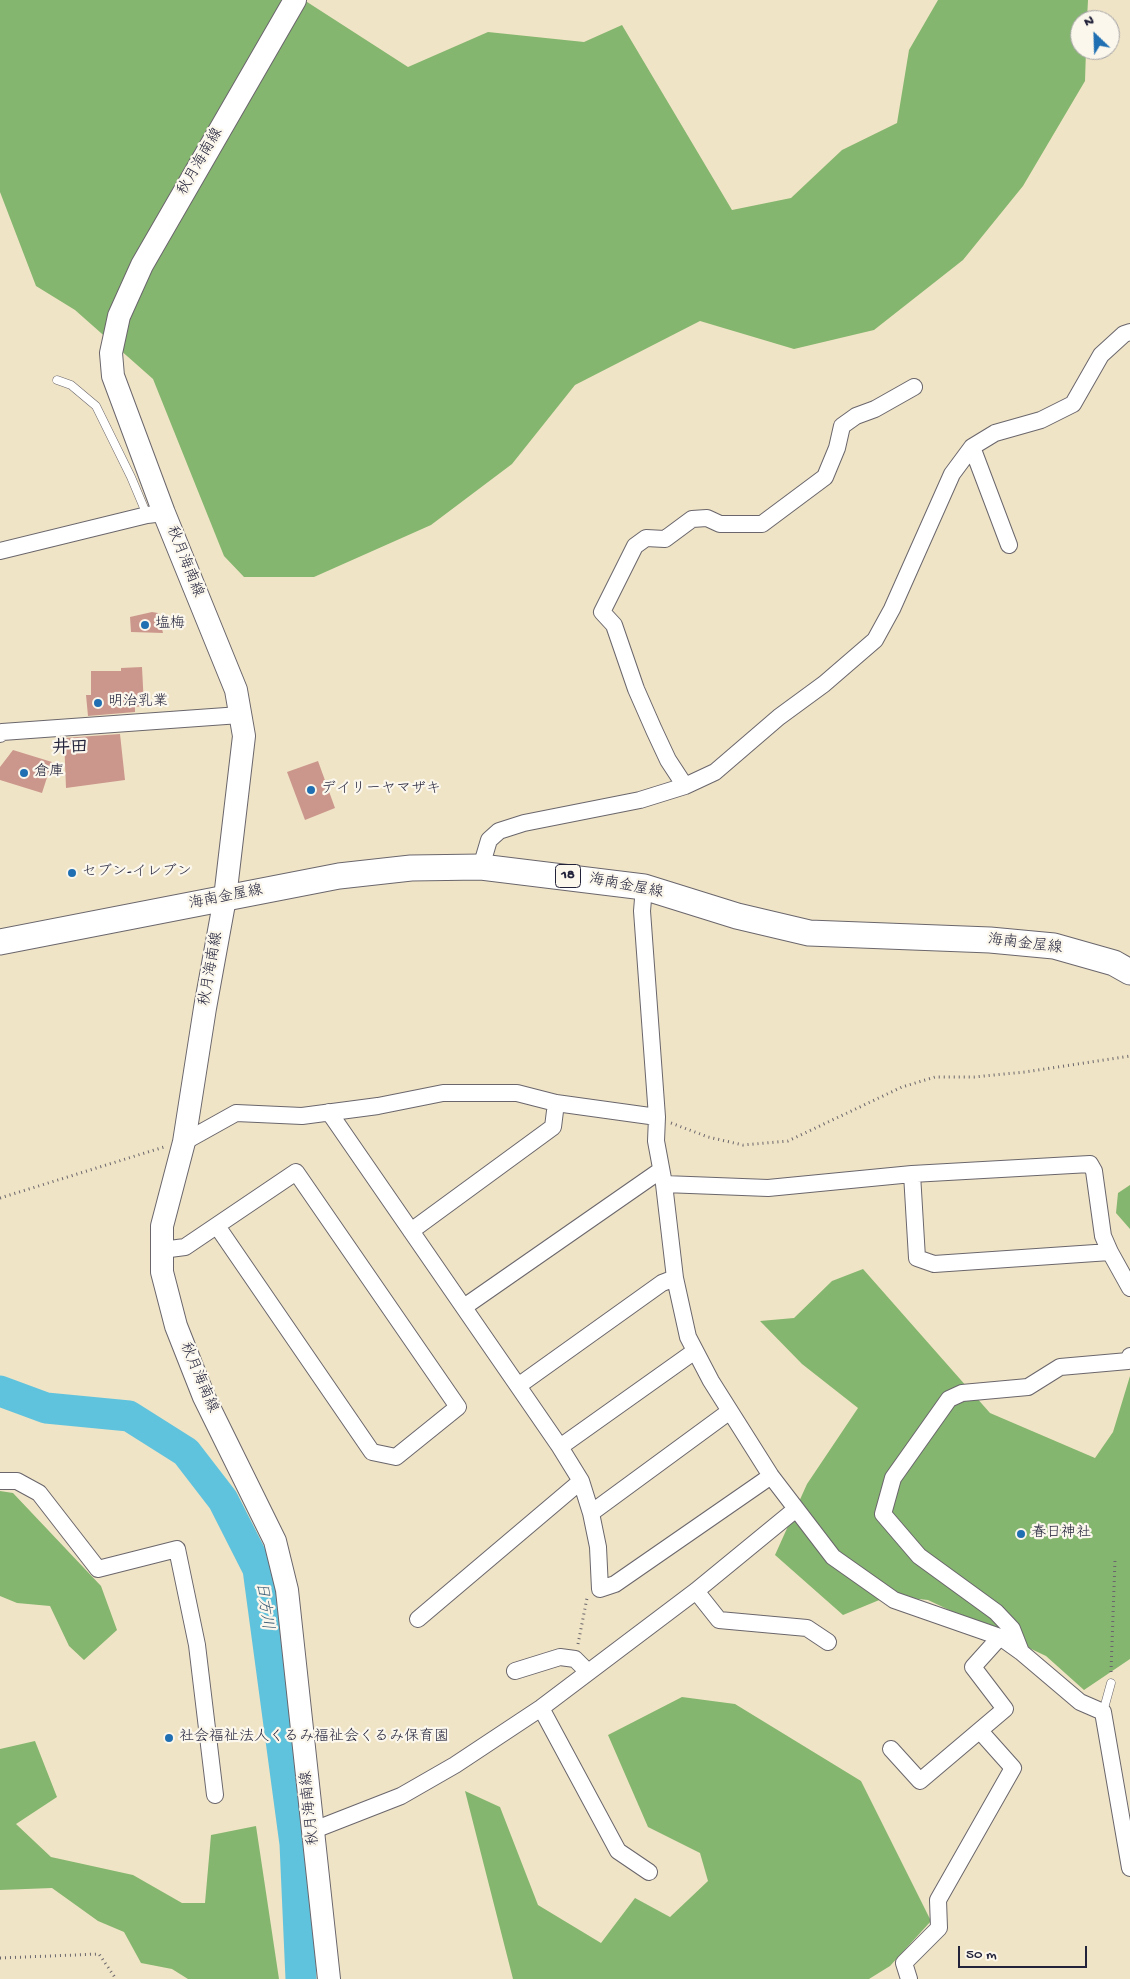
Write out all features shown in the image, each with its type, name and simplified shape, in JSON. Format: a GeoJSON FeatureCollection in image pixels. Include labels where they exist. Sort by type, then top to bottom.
{"type":"FeatureCollection","features":[{"type":"Feature","properties":{"kind":"main road","name":"秋月海南線"},"geometry":{"type":"LineString","coordinates":[[295,0],[142,265],[119,316],[111,353],[113,376],[155,514],[236,690],[244,736],[225,898],[184,1142],[162,1226],[162,1272],[176,1326],[204,1397],[276,1541],[286,1590],[329,1979]]}},
{"type":"Feature","properties":{"kind":"main road","name":"海南金屋線"},"geometry":{"type":"LineString","coordinates":[[0,942],[339,876],[411,868],[480,867],[644,887],[737,916],[809,933],[990,940],[1054,946],[1114,963],[1130,972]]}},
{"type":"Feature","properties":{"kind":"street"},"geometry":{"type":"LineString","coordinates":[[480,867],[488,840],[499,831],[524,823],[640,800],[685,786],[716,772],[875,640],[892,609],[952,474],[972,448],[995,433],[1041,420],[1073,404],[1101,356],[1124,334],[1130,332]]}},
{"type":"Feature","properties":{"kind":"street"},"geometry":{"type":"LineString","coordinates":[[685,786],[668,760],[654,730],[636,689],[614,625],[602,612],[635,546],[646,538],[665,539],[692,519],[707,518],[720,524],[762,524],[825,477],[837,448],[842,426],[856,416],[896,398],[914,386]]}},
{"type":"Feature","properties":{"kind":"street"},"geometry":{"type":"LineString","coordinates":[[972,448],[1009,545]]}},
{"type":"Feature","properties":{"kind":"street"},"geometry":{"type":"LineString","coordinates":[[0,551],[155,514]]}},
{"type":"Feature","properties":{"kind":"street"},"geometry":{"type":"LineString","coordinates":[[0,734],[2,732],[240,714]]}},
{"type":"Feature","properties":{"kind":"street"},"geometry":{"type":"LineString","coordinates":[[644,887],[642,911],[656,1141],[675,1278],[688,1337],[730,1411],[771,1476],[833,1557],[894,1600],[1000,1638],[1021,1652],[1080,1702],[1103,1712],[1130,1868]]}},
{"type":"Feature","properties":{"kind":"street"},"geometry":{"type":"LineString","coordinates":[[184,1142],[236,1113],[302,1116],[378,1106],[443,1093],[517,1093],[556,1103],[656,1117]]}},
{"type":"Feature","properties":{"kind":"street"},"geometry":{"type":"LineString","coordinates":[[411,1231],[553,1127],[556,1103]]}},
{"type":"Feature","properties":{"kind":"street"},"geometry":{"type":"LineString","coordinates":[[329,1112],[560,1447],[581,1481],[592,1512],[598,1547],[600,1589],[615,1584],[771,1476]]}},
{"type":"Feature","properties":{"kind":"street"},"geometry":{"type":"LineString","coordinates":[[464,1307],[662,1177],[768,1188],[912,1174],[1090,1164],[1094,1171],[1103,1236],[1130,1288]]}},
{"type":"Feature","properties":{"kind":"street"},"geometry":{"type":"LineString","coordinates":[[162,1250],[186,1247],[296,1172],[458,1407],[396,1457],[372,1452],[217,1226]]}},
{"type":"Feature","properties":{"kind":"street"},"geometry":{"type":"LineString","coordinates":[[912,1174],[917,1258],[934,1264],[1110,1252]]}},
{"type":"Feature","properties":{"kind":"street"},"geometry":{"type":"LineString","coordinates":[[518,1386],[662,1283],[675,1278]]}},
{"type":"Feature","properties":{"kind":"street"},"geometry":{"type":"LineString","coordinates":[[560,1447],[695,1351]]}},
{"type":"Feature","properties":{"kind":"street"},"geometry":{"type":"LineString","coordinates":[[1021,1652],[1012,1629],[996,1612],[919,1556],[883,1514],[893,1478],[949,1399],[962,1393],[1028,1387],[1060,1367],[1128,1361],[1130,1356]]}},
{"type":"Feature","properties":{"kind":"street"},"geometry":{"type":"LineString","coordinates":[[592,1512],[730,1411]]}},
{"type":"Feature","properties":{"kind":"street"},"geometry":{"type":"LineString","coordinates":[[0,1481],[17,1481],[40,1493],[98,1569],[177,1549],[197,1645],[215,1795]]}},
{"type":"Feature","properties":{"kind":"street"},"geometry":{"type":"LineString","coordinates":[[418,1619],[581,1481]]}},
{"type":"Feature","properties":{"kind":"street"},"geometry":{"type":"LineString","coordinates":[[314,1830],[401,1796],[455,1765],[541,1708],[696,1591],[796,1509]]}},
{"type":"Feature","properties":{"kind":"street"},"geometry":{"type":"LineString","coordinates":[[696,1591],[719,1620],[807,1628],[828,1642]]}},
{"type":"Feature","properties":{"kind":"street"},"geometry":{"type":"LineString","coordinates":[[892,1750],[920,1781],[1005,1709],[973,1667],[1000,1638]]}},
{"type":"Feature","properties":{"kind":"street"},"geometry":{"type":"LineString","coordinates":[[515,1671],[560,1658],[575,1659],[588,1672]]}},
{"type":"Feature","properties":{"kind":"street"},"geometry":{"type":"LineString","coordinates":[[541,1708],[618,1850],[649,1872]]}},
{"type":"Feature","properties":{"kind":"street"},"geometry":{"type":"LineString","coordinates":[[909,1979],[904,1963],[939,1928],[938,1900],[1013,1768],[980,1731]]}},
{"type":"Feature","properties":{"kind":"lane"},"geometry":{"type":"LineString","coordinates":[[57,380],[72,385],[96,406],[131,476],[155,514]]}},
{"type":"Feature","properties":{"kind":"lane"},"geometry":{"type":"LineString","coordinates":[[1103,1712],[1111,1683]]}},
{"type":"Feature","properties":{"kind":"path"},"geometry":{"type":"LineString","coordinates":[[656,1117],[708,1137],[743,1145],[788,1141],[902,1087],[935,1078],[974,1077],[1026,1072],[1130,1056]]}},
{"type":"Feature","properties":{"kind":"path"},"geometry":{"type":"LineString","coordinates":[[0,1198],[143,1152],[184,1142]]}},
{"type":"Feature","properties":{"kind":"path"},"geometry":{"type":"LineString","coordinates":[[1111,1683],[1115,1560]]}},
{"type":"Feature","properties":{"kind":"path"},"geometry":{"type":"LineString","coordinates":[[575,1659],[588,1598],[600,1589]]}},
{"type":"Feature","properties":{"kind":"path"},"geometry":{"type":"LineString","coordinates":[[0,1958],[99,1954],[116,1979]]}},
{"type":"Feature","properties":{"kind":"green space"},"geometry":{"type":"Polygon","coordinates":[[[0,0],[304,0],[408,67],[488,32],[584,42],[622,25],[732,210],[791,198],[842,150],[897,123],[909,50],[938,0],[1088,0],[1088,10],[1070,10],[1070,60],[1086,60],[1085,81],[1023,186],[963,260],[874,330],[794,349],[700,321],[575,385],[512,464],[431,525],[314,577],[244,577],[224,556],[153,379],[75,310],[36,286],[0,192],[0,0]]]}},
{"type":"Feature","properties":{"kind":"green space"},"geometry":{"type":"Polygon","coordinates":[[[1130,1185],[1130,1229],[1116,1213],[1118,1193],[1130,1185]]]}},
{"type":"Feature","properties":{"kind":"green space"},"geometry":{"type":"Polygon","coordinates":[[[863,1269],[990,1413],[1095,1458],[1113,1432],[1130,1376],[1130,1659],[1084,1690],[1046,1656],[928,1600],[889,1596],[843,1615],[775,1555],[807,1484],[858,1408],[802,1364],[760,1321],[794,1318],[832,1281],[863,1269]]]}},
{"type":"Feature","properties":{"kind":"green space"},"geometry":{"type":"Polygon","coordinates":[[[0,1491],[13,1493],[101,1586],[117,1630],[84,1660],[69,1646],[50,1606],[17,1603],[0,1596],[0,1491]]]}},
{"type":"Feature","properties":{"kind":"green space"},"geometry":{"type":"Polygon","coordinates":[[[682,1697],[735,1704],[861,1781],[931,1921],[890,1966],[869,1979],[513,1979],[465,1791],[500,1807],[538,1905],[601,1943],[635,1898],[670,1917],[708,1881],[700,1853],[648,1827],[608,1735],[682,1697]]]}},
{"type":"Feature","properties":{"kind":"green space"},"geometry":{"type":"Polygon","coordinates":[[[35,1741],[57,1797],[16,1824],[51,1857],[133,1875],[182,1903],[205,1903],[211,1835],[256,1826],[279,1979],[188,1979],[172,1969],[141,1963],[124,1932],[98,1921],[52,1888],[0,1890],[0,1749],[35,1741]]]}},
{"type":"Feature","properties":{"kind":"building","name":"塩梅"},"geometry":{"type":"Polygon","coordinates":[[[152,612],[158,613],[163,633],[131,632],[130,617],[152,612]]]}},
{"type":"Feature","properties":{"kind":"building"},"geometry":{"type":"Polygon","coordinates":[[[142,667],[144,706],[135,707],[135,712],[88,716],[86,695],[91,695],[91,671],[121,671],[121,668],[142,667]]]}},
{"type":"Feature","properties":{"kind":"building"},"geometry":{"type":"Polygon","coordinates":[[[120,734],[125,780],[66,788],[64,738],[120,734]]]}},
{"type":"Feature","properties":{"kind":"building","name":"倉庫"},"geometry":{"type":"Polygon","coordinates":[[[13,750],[52,762],[42,793],[0,780],[0,767],[13,750]]]}},
{"type":"Feature","properties":{"kind":"building","name":"デイリーヤマザキ"},"geometry":{"type":"Polygon","coordinates":[[[318,761],[335,808],[305,820],[287,772],[318,761]]]}},
{"type":"Feature","properties":{"kind":"waterway","name":"日方川"},"geometry":{"type":"LineString","coordinates":[[0,1391],[46,1408],[129,1416],[186,1452],[223,1500],[258,1569],[295,1844],[301,1979]]}},
{"type":"Feature","properties":{"kind":"place","name":"塩梅"},"geometry":{"type":"Point","coordinates":[145,625]}},
{"type":"Feature","properties":{"kind":"place","name":"明治乳業"},"geometry":{"type":"Point","coordinates":[98,703]}},
{"type":"Feature","properties":{"kind":"place","name":"倉庫"},"geometry":{"type":"Point","coordinates":[24,773]}},
{"type":"Feature","properties":{"kind":"place","name":"デイリーヤマザキ"},"geometry":{"type":"Point","coordinates":[311,790]}},
{"type":"Feature","properties":{"kind":"place","name":"セブン-イレブン"},"geometry":{"type":"Point","coordinates":[72,873]}},
{"type":"Feature","properties":{"kind":"place","name":"春日神社"},"geometry":{"type":"Point","coordinates":[1021,1534]}},
{"type":"Feature","properties":{"kind":"place","name":"社会福祉法人くるみ福祉会くるみ保育園"},"geometry":{"type":"Point","coordinates":[169,1738]}},
{"type":"Feature","properties":{"kind":"district","name":"井田"},"geometry":{"type":"Point","coordinates":[70,749]}}]}
